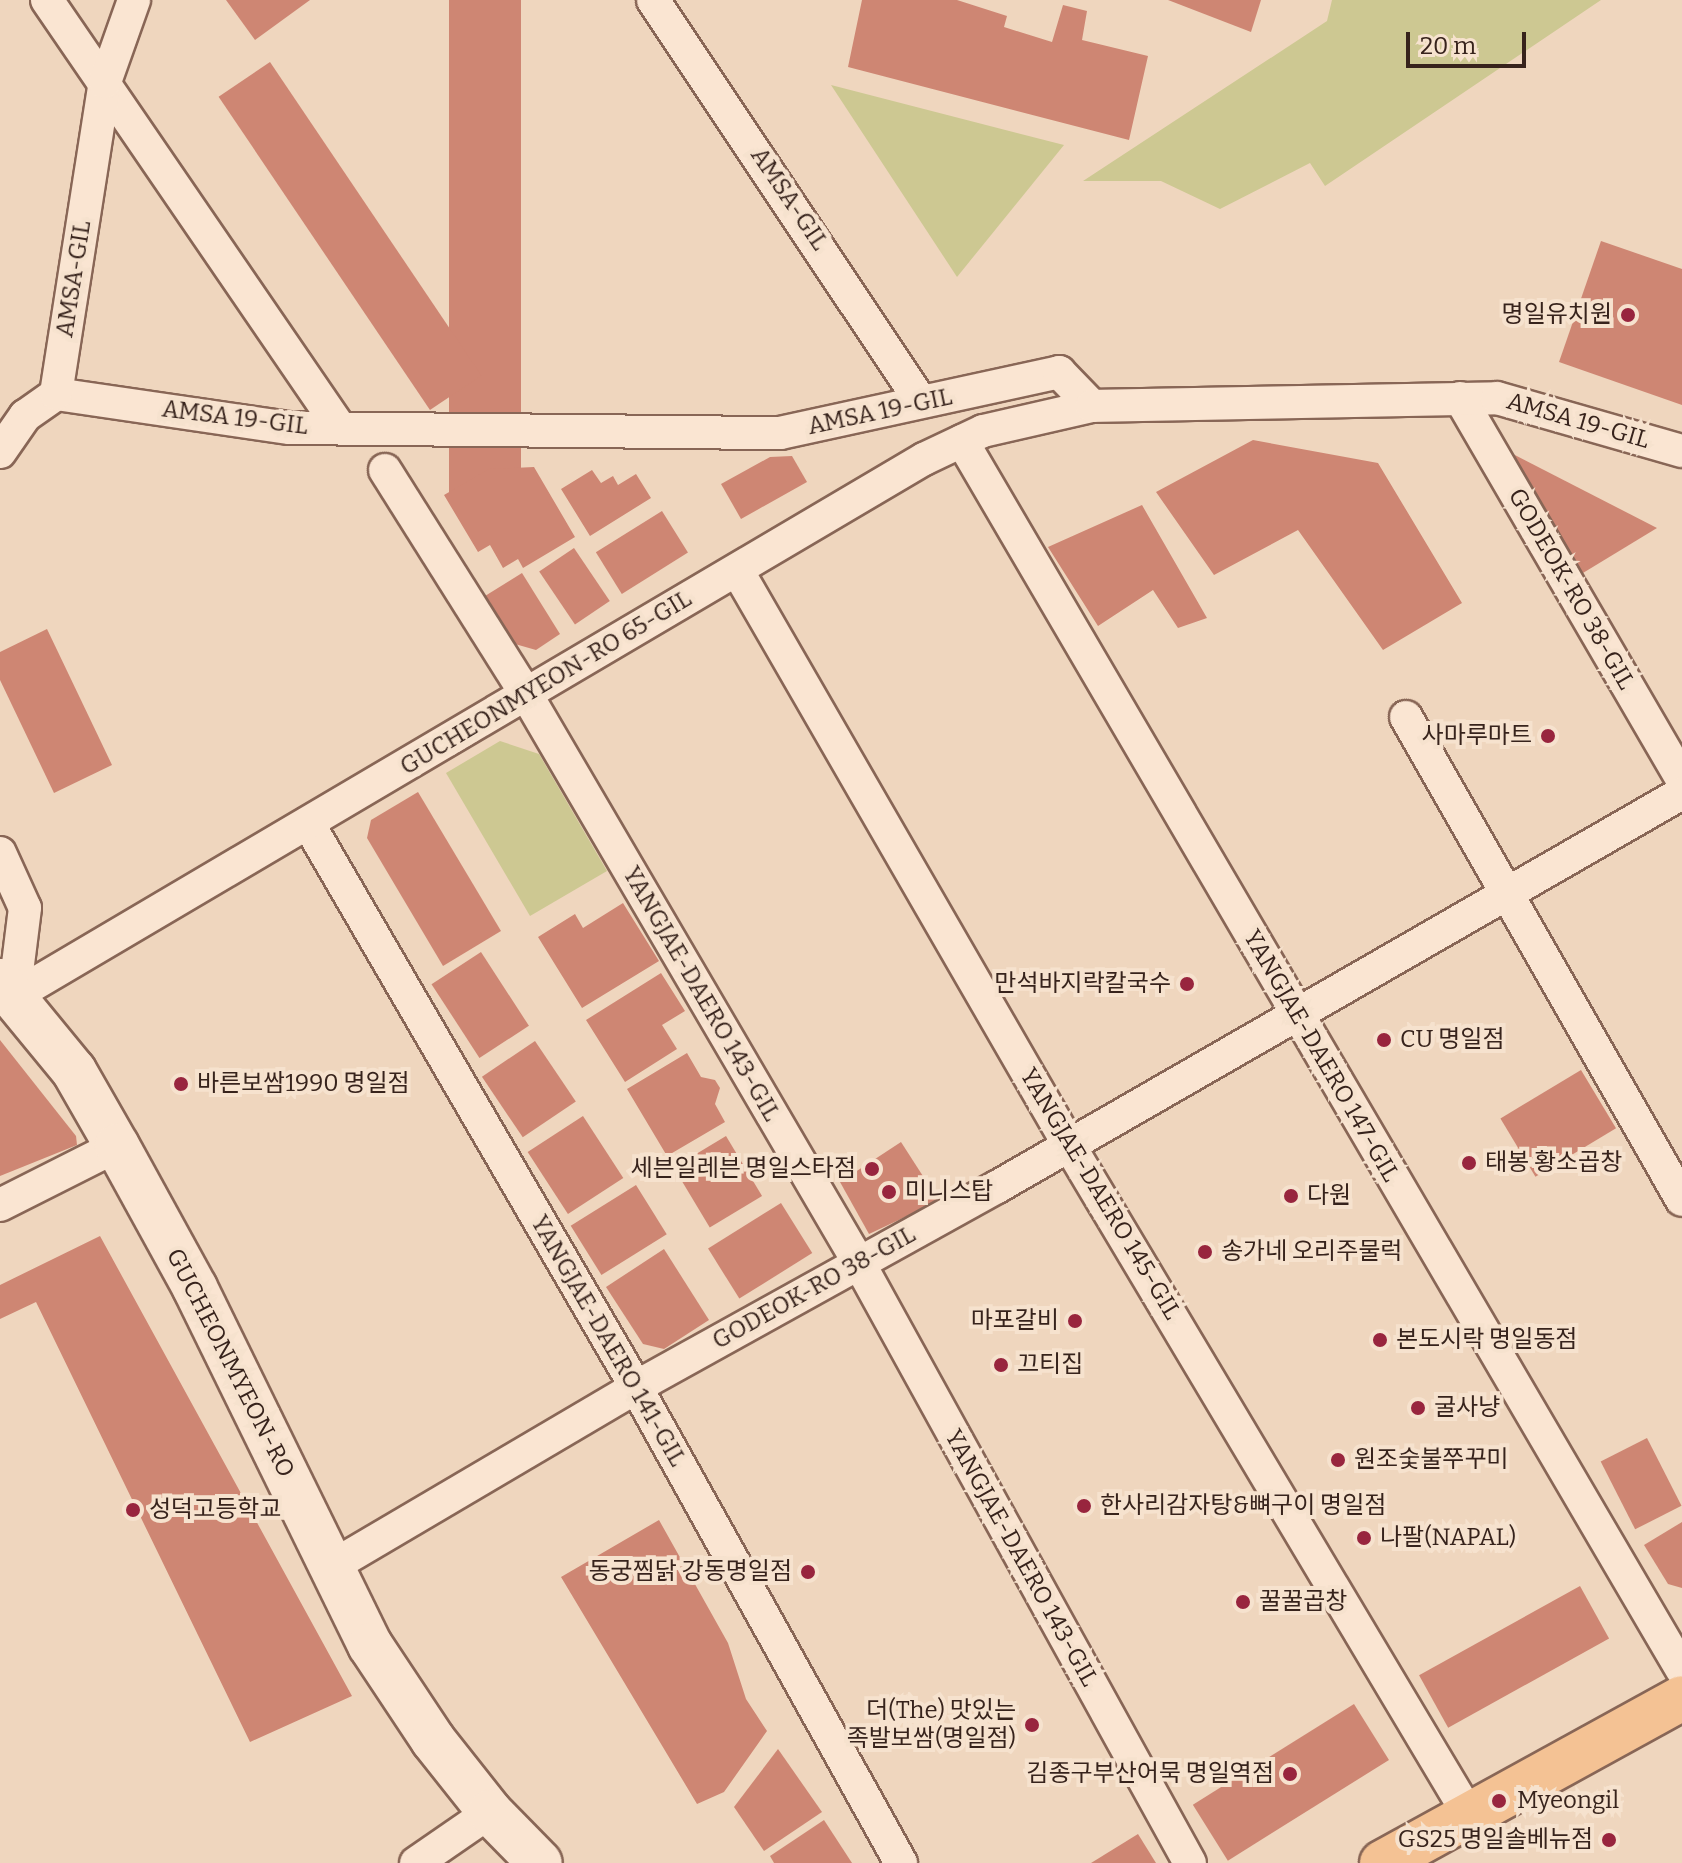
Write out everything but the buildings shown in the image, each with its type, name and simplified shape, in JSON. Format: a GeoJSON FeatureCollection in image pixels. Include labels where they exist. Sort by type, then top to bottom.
{"type":"FeatureCollection","features":[{"type":"Feature","properties":{"kind":"main road","name":"GUCHEONMYEON-RO"},"geometry":{"type":"LineString","coordinates":[[7,989],[74,1071],[117,1146],[195,1288],[370,1645],[490,1812],[540,1863]]}},
{"type":"Feature","properties":{"kind":"main road"},"geometry":{"type":"LineString","coordinates":[[1382,1863],[1682,1698]]}},
{"type":"Feature","properties":{"kind":"street"},"geometry":{"type":"LineString","coordinates":[[47,0],[340,428]]}},
{"type":"Feature","properties":{"kind":"street","name":"AMSA-GIL"},"geometry":{"type":"LineString","coordinates":[[56,394],[105,82],[134,0]]}},
{"type":"Feature","properties":{"kind":"street","name":"AMSA-GIL"},"geometry":{"type":"LineString","coordinates":[[653,0],[920,400]]}},
{"type":"Feature","properties":{"kind":"street","name":"AMSA 19-GIL"},"geometry":{"type":"LineString","coordinates":[[56,394],[290,428],[780,433],[1059,372],[1092,406],[1497,398],[1682,451]]}},
{"type":"Feature","properties":{"kind":"street"},"geometry":{"type":"LineString","coordinates":[[0,452],[25,416],[56,394]]}},
{"type":"Feature","properties":{"kind":"street","name":"GODEOK-RO 38-GIL"},"geometry":{"type":"LineString","coordinates":[[1460,398],[1682,780]]}},
{"type":"Feature","properties":{"kind":"street","name":"GUCHEONMYEON-RO 65-GIL"},"geometry":{"type":"LineString","coordinates":[[7,989],[308,823],[962,441],[983,431],[1092,406]]}},
{"type":"Feature","properties":{"kind":"street","name":"YANGJAE-DAERO 147-GIL"},"geometry":{"type":"LineString","coordinates":[[962,441],[1682,1670]]}},
{"type":"Feature","properties":{"kind":"street","name":"YANGJAE-DAERO 143-GIL"},"geometry":{"type":"LineString","coordinates":[[385,470],[526,694],[859,1263],[1190,1863]]}},
{"type":"Feature","properties":{"kind":"street","name":"YANGJAE-DAERO 145-GIL"},"geometry":{"type":"LineString","coordinates":[[737,570],[1069,1145],[1469,1815]]}},
{"type":"Feature","properties":{"kind":"street"},"geometry":{"type":"LineString","coordinates":[[1406,717],[1682,1200]]}},
{"type":"Feature","properties":{"kind":"street","name":"GODEOK-RO 38-GIL"},"geometry":{"type":"LineString","coordinates":[[331,1567],[636,1387],[1069,1145],[1682,793]]}},
{"type":"Feature","properties":{"kind":"street","name":"YANGJAE-DAERO 141-GIL"},"geometry":{"type":"LineString","coordinates":[[308,823],[636,1387],[901,1863]]}},
{"type":"Feature","properties":{"kind":"street"},"geometry":{"type":"LineString","coordinates":[[0,853],[25,908],[7,989]]}},
{"type":"Feature","properties":{"kind":"street"},"geometry":{"type":"LineString","coordinates":[[0,1205],[117,1146]]}},
{"type":"Feature","properties":{"kind":"street"},"geometry":{"type":"LineString","coordinates":[[416,1863],[490,1812]]}},
{"type":"Feature","properties":{"kind":"shaded area"},"geometry":{"type":"Polygon","coordinates":[[[1332,0],[1601,0],[1325,186],[1310,163],[1220,209],[1161,181],[1083,181],[1327,21],[1332,0]]]}},
{"type":"Feature","properties":{"kind":"shaded area"},"geometry":{"type":"Polygon","coordinates":[[[831,85],[1064,145],[957,277],[831,85]]]}},
{"type":"Feature","properties":{"kind":"shaded area"},"geometry":{"type":"Polygon","coordinates":[[[500,741],[539,754],[607,871],[530,916],[446,773],[500,741]]]}},
{"type":"Feature","properties":{"kind":"place","name":"명일유치원"},"geometry":{"type":"Point","coordinates":[1628,315]}},
{"type":"Feature","properties":{"kind":"place","name":"사마루마트"},"geometry":{"type":"Point","coordinates":[1548,736]}},
{"type":"Feature","properties":{"kind":"place","name":"만석바지락칼국수"},"geometry":{"type":"Point","coordinates":[1187,984]}},
{"type":"Feature","properties":{"kind":"place","name":"CU 명일점"},"geometry":{"type":"Point","coordinates":[1384,1040]}},
{"type":"Feature","properties":{"kind":"place","name":"바른보쌈1990 명일점"},"geometry":{"type":"Point","coordinates":[181,1084]}},
{"type":"Feature","properties":{"kind":"place","name":"태봉 황소곱창"},"geometry":{"type":"Point","coordinates":[1469,1163]}},
{"type":"Feature","properties":{"kind":"place","name":"세븐일레븐 명일스타점"},"geometry":{"type":"Point","coordinates":[872,1169]}},
{"type":"Feature","properties":{"kind":"place","name":"미니스탑"},"geometry":{"type":"Point","coordinates":[889,1192]}},
{"type":"Feature","properties":{"kind":"place","name":"다원"},"geometry":{"type":"Point","coordinates":[1291,1196]}},
{"type":"Feature","properties":{"kind":"place","name":"송가네 오리주물럭"},"geometry":{"type":"Point","coordinates":[1205,1252]}},
{"type":"Feature","properties":{"kind":"place","name":"마포갈비"},"geometry":{"type":"Point","coordinates":[1075,1321]}},
{"type":"Feature","properties":{"kind":"place","name":"본도시락 명일동점"},"geometry":{"type":"Point","coordinates":[1380,1340]}},
{"type":"Feature","properties":{"kind":"place","name":"끄티집"},"geometry":{"type":"Point","coordinates":[1001,1365]}},
{"type":"Feature","properties":{"kind":"place","name":"굴사냥"},"geometry":{"type":"Point","coordinates":[1418,1408]}},
{"type":"Feature","properties":{"kind":"place","name":"원조숯불쭈꾸미"},"geometry":{"type":"Point","coordinates":[1338,1460]}},
{"type":"Feature","properties":{"kind":"place","name":"한사리감자탕&뼈구이 명일점"},"geometry":{"type":"Point","coordinates":[1084,1506]}},
{"type":"Feature","properties":{"kind":"place","name":"성덕고등학교"},"geometry":{"type":"Point","coordinates":[133,1510]}},
{"type":"Feature","properties":{"kind":"place","name":"나팔(NAPAL)"},"geometry":{"type":"Point","coordinates":[1364,1538]}},
{"type":"Feature","properties":{"kind":"place","name":"동궁찜닭 강동명일점"},"geometry":{"type":"Point","coordinates":[808,1572]}},
{"type":"Feature","properties":{"kind":"place","name":"꿀꿀곱창"},"geometry":{"type":"Point","coordinates":[1243,1602]}},
{"type":"Feature","properties":{"kind":"place","name":"더(The) 맛있는 족발보쌈(명일점)"},"geometry":{"type":"Point","coordinates":[1032,1725]}},
{"type":"Feature","properties":{"kind":"place","name":"김종구부산어묵 명일역점"},"geometry":{"type":"Point","coordinates":[1290,1774]}},
{"type":"Feature","properties":{"kind":"place","name":"Myeongil"},"geometry":{"type":"Point","coordinates":[1499,1801]}},
{"type":"Feature","properties":{"kind":"place","name":"GS25 명일솔베뉴점"},"geometry":{"type":"Point","coordinates":[1609,1840]}}]}
